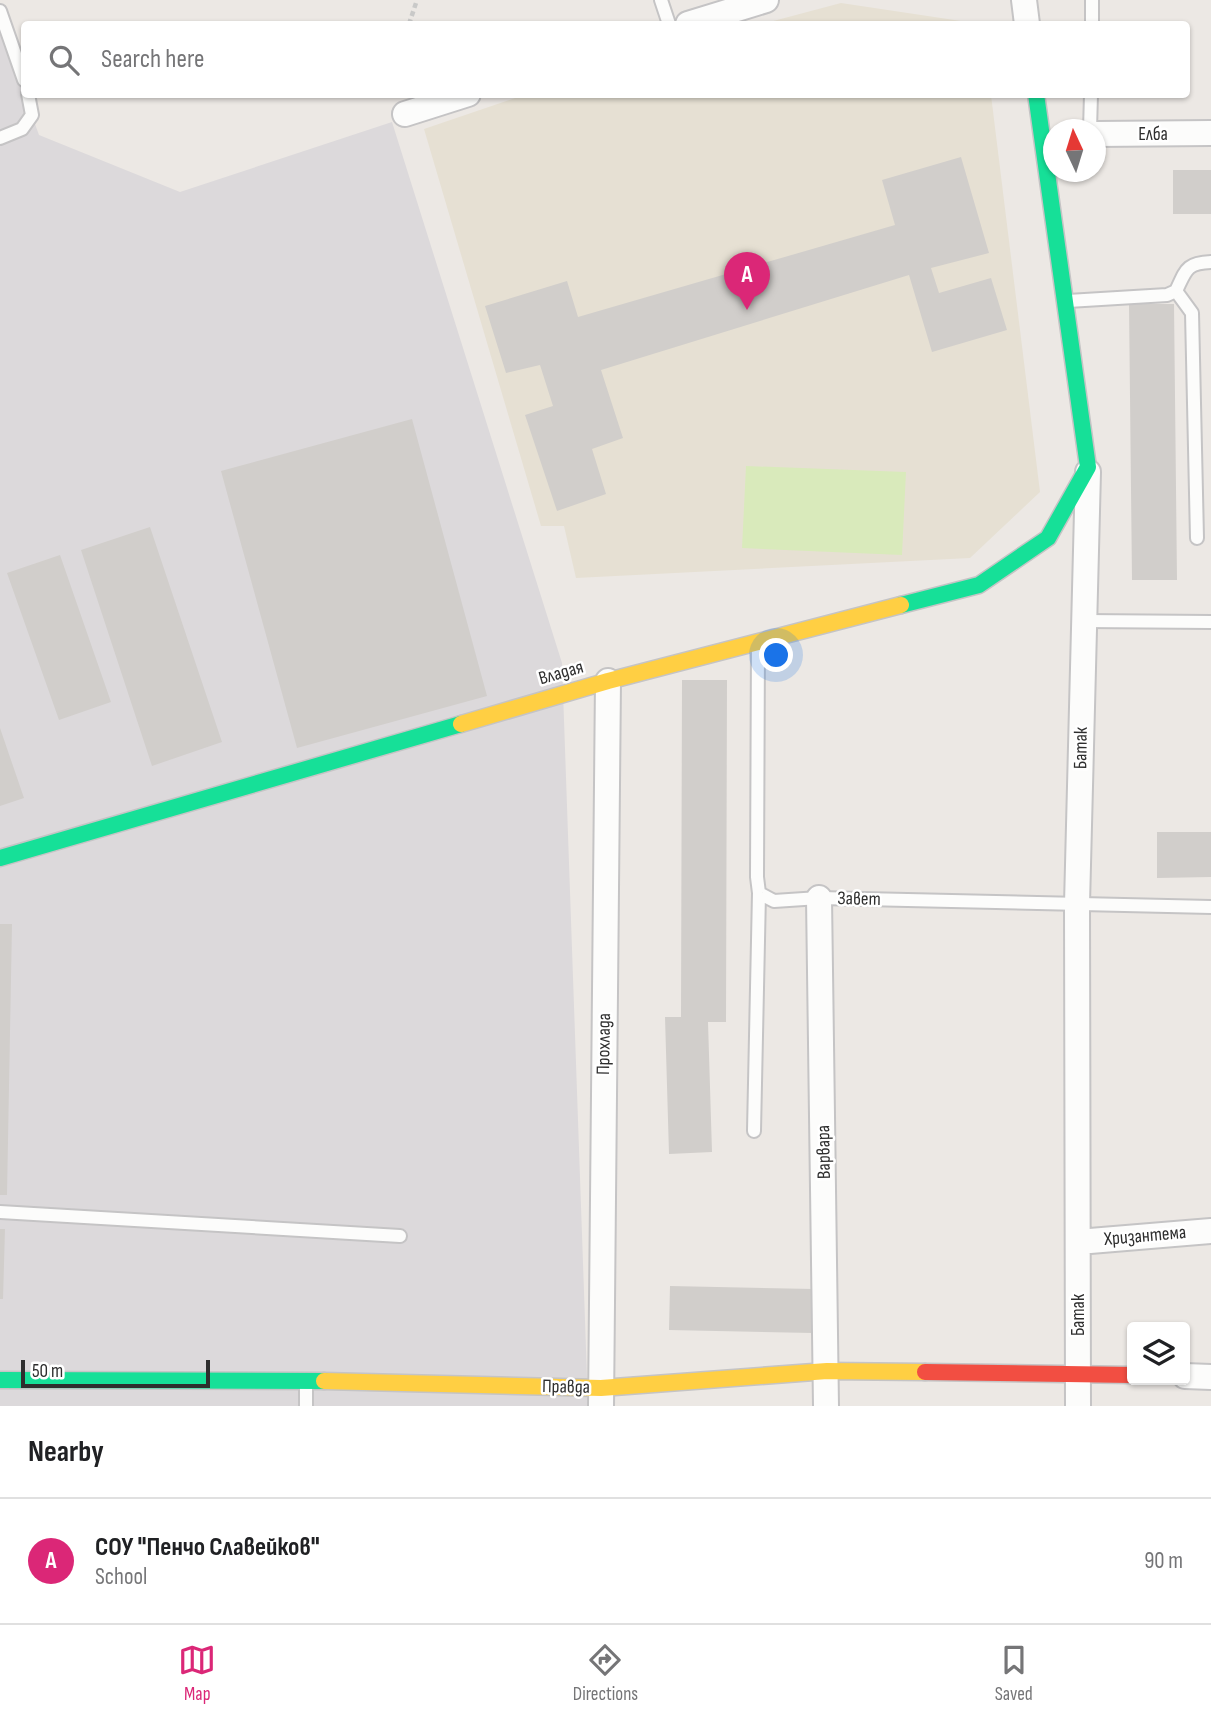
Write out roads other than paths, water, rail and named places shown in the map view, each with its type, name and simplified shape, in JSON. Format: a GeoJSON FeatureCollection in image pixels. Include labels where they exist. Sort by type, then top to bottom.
{"type":"FeatureCollection","features":[{"type":"Feature","properties":{"kind":"street"},"geometry":{"type":"LineString","coordinates":[[698,21],[765,0]]}},
{"type":"Feature","properties":{"kind":"street"},"geometry":{"type":"LineString","coordinates":[[1024,0],[1027,21]]}},
{"type":"Feature","properties":{"kind":"street"},"geometry":{"type":"LineString","coordinates":[[405,114],[455,98]]}},
{"type":"Feature","properties":{"kind":"street","name":"Батак"},"geometry":{"type":"LineString","coordinates":[[1037,98],[1043,120]]}},
{"type":"Feature","properties":{"kind":"street","name":"Елба"},"geometry":{"type":"LineString","coordinates":[[1106,134],[1211,133]]}},
{"type":"Feature","properties":{"kind":"street","name":"Батак"},"geometry":{"type":"LineString","coordinates":[[1052,182],[1088,467],[1077,904],[1078,1406]]}},
{"type":"Feature","properties":{"kind":"street","name":"Владая"},"geometry":{"type":"LineString","coordinates":[[0,858],[608,681],[979,585],[1048,538],[1088,467]]}},
{"type":"Feature","properties":{"kind":"street","name":"Прохлада"},"geometry":{"type":"LineString","coordinates":[[601,1397],[608,681]]}},
{"type":"Feature","properties":{"kind":"street","name":"Варвара"},"geometry":{"type":"LineString","coordinates":[[819,898],[827,1406]]}},
{"type":"Feature","properties":{"kind":"street","name":"Хризантема"},"geometry":{"type":"LineString","coordinates":[[1078,1242],[1211,1231]]}},
{"type":"Feature","properties":{"kind":"street","name":"Правда"},"geometry":{"type":"LineString","coordinates":[[0,1380],[306,1381],[601,1397],[827,1371],[1127,1375]]}},
{"type":"Feature","properties":{"kind":"street"},"geometry":{"type":"LineString","coordinates":[[1190,1376],[1211,1377]]}},
{"type":"Feature","properties":{"kind":"lane"},"geometry":{"type":"LineString","coordinates":[[661,0],[668,21]]}},
{"type":"Feature","properties":{"kind":"lane"},"geometry":{"type":"LineString","coordinates":[[1092,0],[1092,21]]}},
{"type":"Feature","properties":{"kind":"lane"},"geometry":{"type":"LineString","coordinates":[[0,11],[21,71]]}},
{"type":"Feature","properties":{"kind":"lane"},"geometry":{"type":"LineString","coordinates":[[0,138],[22,129],[32,115],[29,98]]}},
{"type":"Feature","properties":{"kind":"lane"},"geometry":{"type":"LineString","coordinates":[[1090,119],[1091,98]]}},
{"type":"Feature","properties":{"kind":"lane"},"geometry":{"type":"LineString","coordinates":[[1065,301],[1167,295],[1176,291],[1187,268],[1197,263],[1211,262]]}},
{"type":"Feature","properties":{"kind":"lane"},"geometry":{"type":"LineString","coordinates":[[1176,291],[1192,313],[1197,538]]}},
{"type":"Feature","properties":{"kind":"lane"},"geometry":{"type":"LineString","coordinates":[[1084,621],[1211,622]]}},
{"type":"Feature","properties":{"kind":"lane"},"geometry":{"type":"LineString","coordinates":[[754,1131],[760,893],[757,877],[758,642]]}},
{"type":"Feature","properties":{"kind":"lane","name":"Завет"},"geometry":{"type":"LineString","coordinates":[[760,893],[774,901],[819,898],[1211,907]]}},
{"type":"Feature","properties":{"kind":"lane"},"geometry":{"type":"LineString","coordinates":[[0,1212],[400,1236]]}},
{"type":"Feature","properties":{"kind":"lane"},"geometry":{"type":"LineString","coordinates":[[306,1381],[306,1406]]}},
{"type":"Feature","properties":{"kind":"place","name":"СОУ \"Пенчо Славейков\""},"geometry":{"type":"Point","coordinates":[747,310]}}]}
